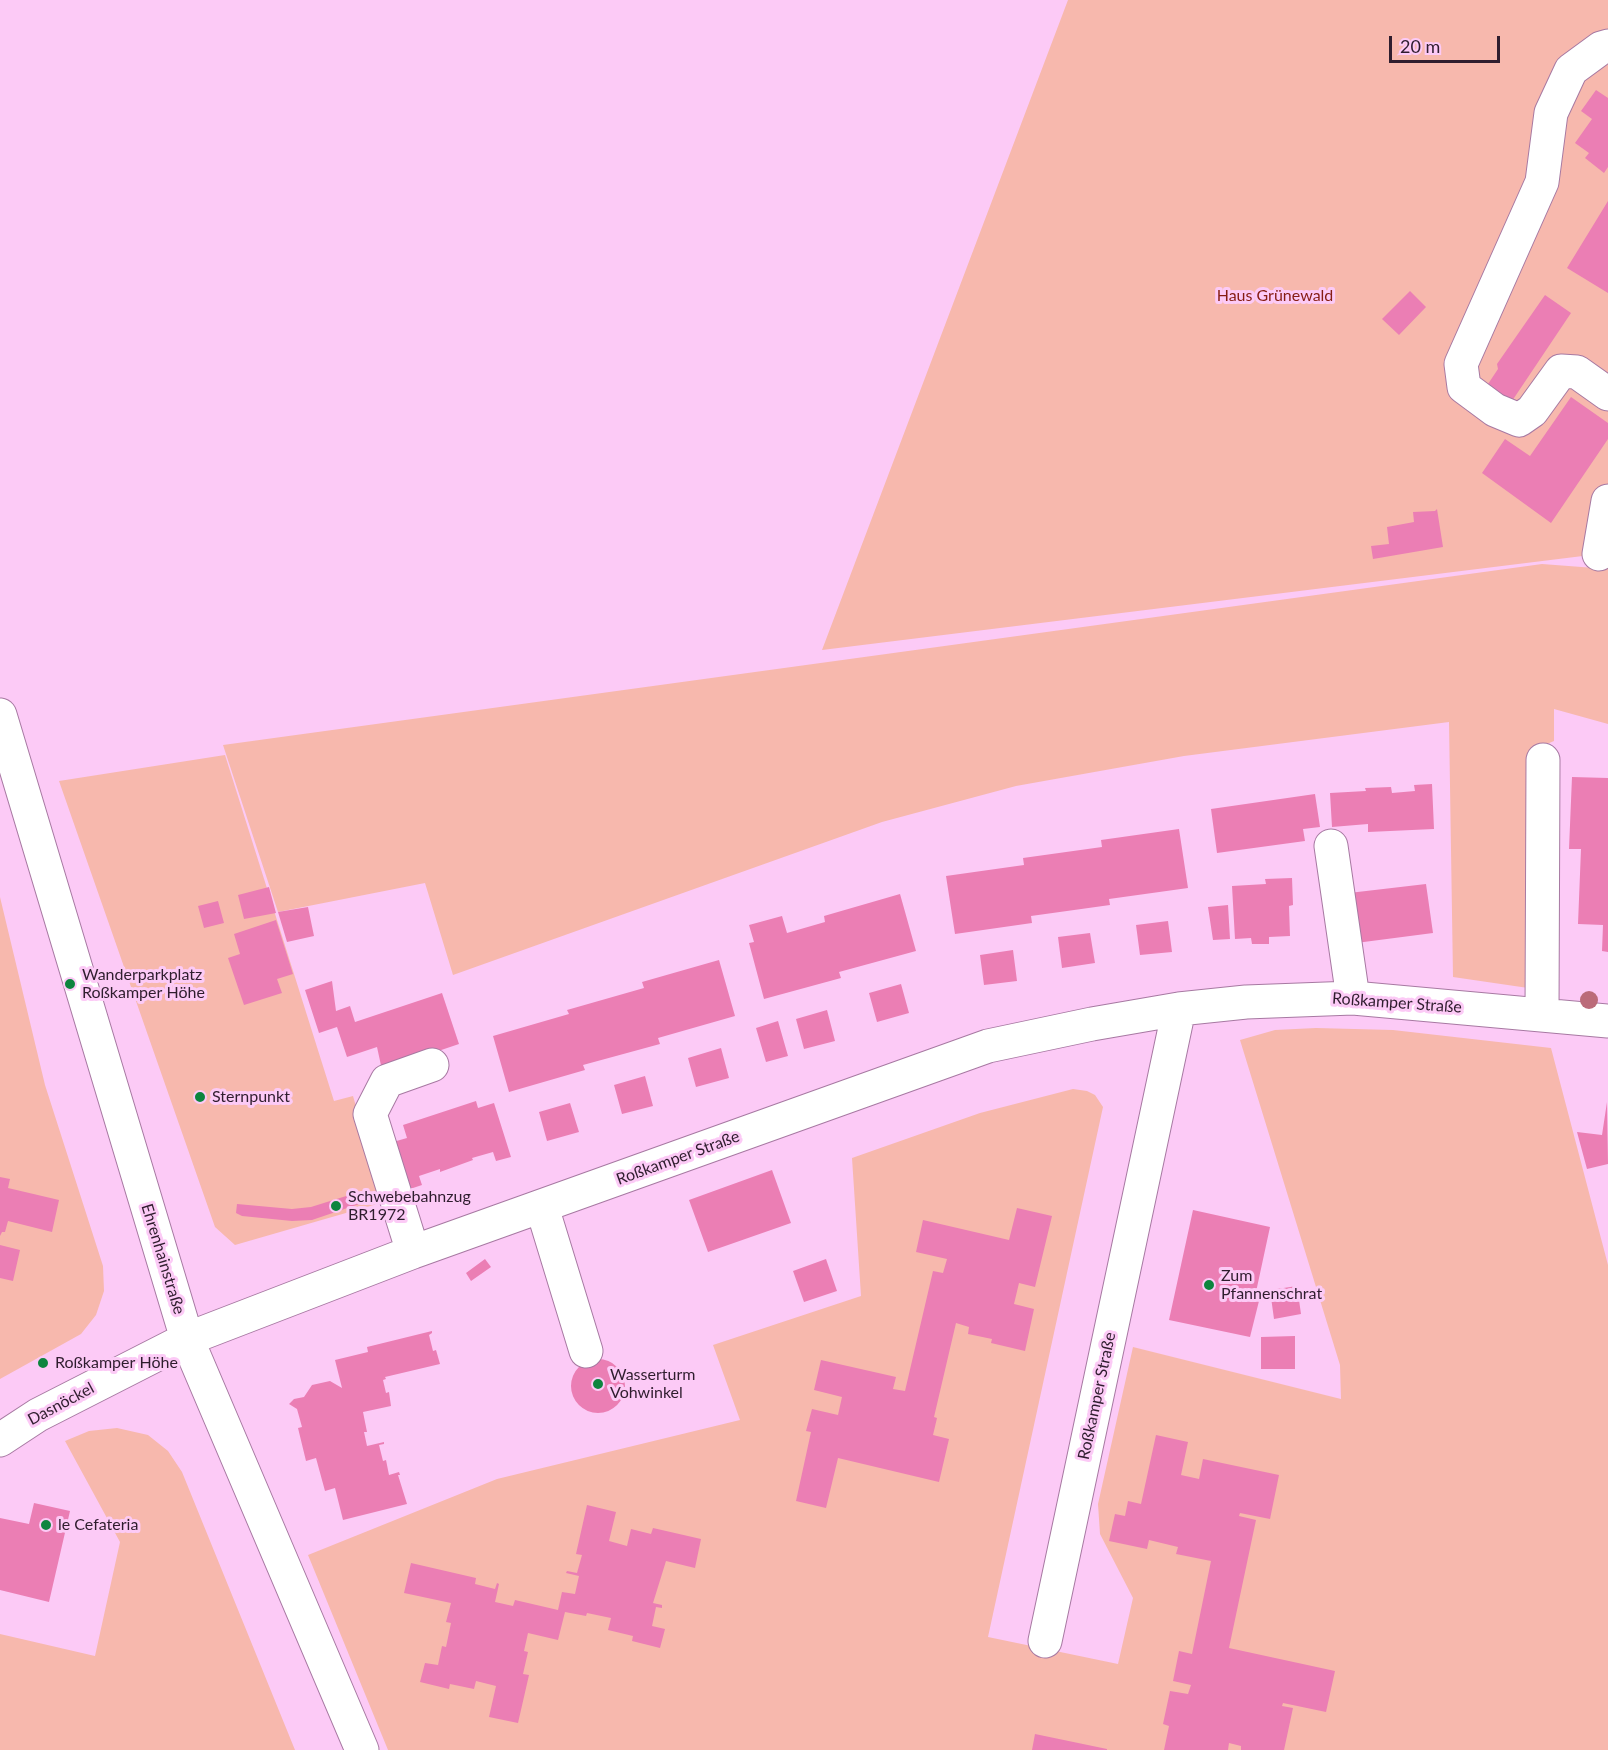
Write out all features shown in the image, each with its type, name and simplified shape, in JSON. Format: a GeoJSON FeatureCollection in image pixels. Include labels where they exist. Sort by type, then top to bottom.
{"type":"FeatureCollection","features":[{"type":"Feature","properties":{"kind":"street"},"geometry":{"type":"LineString","coordinates":[[1608,46],[1601,48],[1571,70],[1551,113],[1542,182],[1461,364],[1464,387],[1495,410],[1519,420],[1532,411],[1561,372],[1577,372],[1608,394]]}},
{"type":"Feature","properties":{"kind":"street"},"geometry":{"type":"LineString","coordinates":[[1599,554],[1608,501]]}},
{"type":"Feature","properties":{"kind":"street","name":"Ehrenhainstraße"},"geometry":{"type":"LineString","coordinates":[[0,715],[5,753],[187,1339],[362,1750]]}},
{"type":"Feature","properties":{"kind":"street"},"geometry":{"type":"LineString","coordinates":[[1542,1014],[1543,760]]}},
{"type":"Feature","properties":{"kind":"street"},"geometry":{"type":"LineString","coordinates":[[1331,846],[1353,998]]}},
{"type":"Feature","properties":{"kind":"street","name":"Roßkamper Straße"},"geometry":{"type":"LineString","coordinates":[[187,1339],[413,1252],[988,1046],[1092,1024],[1179,1009],[1246,1002],[1353,998],[1608,1021]]}},
{"type":"Feature","properties":{"kind":"street","name":"Roßkamper Straße"},"geometry":{"type":"LineString","coordinates":[[1045,1641],[1179,1009]]}},
{"type":"Feature","properties":{"kind":"street"},"geometry":{"type":"LineString","coordinates":[[413,1252],[370,1114],[387,1081],[432,1065]]}},
{"type":"Feature","properties":{"kind":"street"},"geometry":{"type":"LineString","coordinates":[[542,1207],[586,1351]]}},
{"type":"Feature","properties":{"kind":"street","name":"Dasnöckel"},"geometry":{"type":"LineString","coordinates":[[0,1440],[38,1414],[187,1339]]}},
{"type":"Feature","properties":{"kind":"green space","name":"Haus Grünewald"},"geometry":{"type":"Polygon","coordinates":[[[1068,0],[1608,0],[1608,556],[1599,554],[822,650],[1068,0]]]}},
{"type":"Feature","properties":{"kind":"green space"},"geometry":{"type":"Polygon","coordinates":[[[1542,564],[1608,569],[1608,724],[1554,709],[1554,741],[1533,750],[1535,989],[1453,977],[1449,722],[1184,756],[1016,786],[882,822],[453,975],[425,883],[278,912],[223,745],[1542,564]]]}},
{"type":"Feature","properties":{"kind":"green space","name":"Sternpunkt"},"geometry":{"type":"Polygon","coordinates":[[[225,755],[334,1101],[353,1096],[384,1202],[235,1245],[215,1227],[59,781],[225,755]]]}},
{"type":"Feature","properties":{"kind":"green space"},"geometry":{"type":"Polygon","coordinates":[[[0,897],[45,1085],[103,1266],[104,1291],[96,1315],[81,1334],[0,1379],[0,897]]]}},
{"type":"Feature","properties":{"kind":"green space"},"geometry":{"type":"Polygon","coordinates":[[[1316,1028],[1393,1030],[1551,1048],[1608,1265],[1608,1750],[388,1750],[308,1555],[497,1479],[740,1420],[713,1345],[861,1296],[852,1158],[980,1113],[1073,1089],[1095,1095],[1103,1107],[988,1637],[1118,1664],[1133,1598],[1100,1534],[1098,1504],[1133,1347],[1341,1399],[1340,1365],[1240,1040],[1275,1030],[1316,1028]]]}},
{"type":"Feature","properties":{"kind":"green space"},"geometry":{"type":"Polygon","coordinates":[[[117,1428],[148,1435],[168,1451],[182,1472],[295,1750],[0,1750],[0,1634],[95,1656],[120,1542],[65,1441],[89,1431],[117,1428]]]}},
{"type":"Feature","properties":{"kind":"building"},"geometry":{"type":"Polygon","coordinates":[[[1596,90],[1608,98],[1608,167],[1604,173],[1585,158],[1589,153],[1575,143],[1592,119],[1581,111],[1596,90]]]}},
{"type":"Feature","properties":{"kind":"building"},"geometry":{"type":"Polygon","coordinates":[[[1608,201],[1608,293],[1567,268],[1608,201]]]}},
{"type":"Feature","properties":{"kind":"building"},"geometry":{"type":"Polygon","coordinates":[[[1410,291],[1426,307],[1399,335],[1382,319],[1410,291]]]}},
{"type":"Feature","properties":{"kind":"building"},"geometry":{"type":"Polygon","coordinates":[[[1545,295],[1571,313],[1510,404],[1486,387],[1498,369],[1497,364],[1545,295]]]}},
{"type":"Feature","properties":{"kind":"building"},"geometry":{"type":"Polygon","coordinates":[[[1571,397],[1608,423],[1608,439],[1551,523],[1482,473],[1505,439],[1530,456],[1571,397]]]}},
{"type":"Feature","properties":{"kind":"building"},"geometry":{"type":"Polygon","coordinates":[[[1437,509],[1443,547],[1373,559],[1371,546],[1389,544],[1387,527],[1414,522],[1413,512],[1437,509]]]}},
{"type":"Feature","properties":{"kind":"building"},"geometry":{"type":"Polygon","coordinates":[[[1572,777],[1608,778],[1608,952],[1602,951],[1603,925],[1578,924],[1581,849],[1569,849],[1572,777]]]}},
{"type":"Feature","properties":{"kind":"building"},"geometry":{"type":"Polygon","coordinates":[[[1432,784],[1434,829],[1368,832],[1368,824],[1332,827],[1330,793],[1391,787],[1392,793],[1415,791],[1414,785],[1432,784]]]}},
{"type":"Feature","properties":{"kind":"building"},"geometry":{"type":"Polygon","coordinates":[[[1315,794],[1320,827],[1303,829],[1305,841],[1217,853],[1211,809],[1315,794]]]}},
{"type":"Feature","properties":{"kind":"building"},"geometry":{"type":"Polygon","coordinates":[[[1179,829],[1188,888],[1109,899],[1110,905],[1031,916],[1032,923],[955,934],[946,876],[1024,865],[1023,858],[1102,847],[1101,840],[1179,829]]]}},
{"type":"Feature","properties":{"kind":"building"},"geometry":{"type":"Polygon","coordinates":[[[1292,878],[1293,905],[1289,906],[1290,936],[1269,937],[1269,944],[1252,944],[1251,938],[1235,939],[1232,886],[1266,884],[1265,879],[1292,878]]]}},
{"type":"Feature","properties":{"kind":"building"},"geometry":{"type":"Polygon","coordinates":[[[1426,884],[1433,933],[1356,943],[1349,893],[1426,884]]]}},
{"type":"Feature","properties":{"kind":"building"},"geometry":{"type":"Polygon","coordinates":[[[269,887],[276,913],[244,919],[238,895],[269,887]]]}},
{"type":"Feature","properties":{"kind":"building"},"geometry":{"type":"Polygon","coordinates":[[[900,894],[916,951],[839,972],[841,978],[764,999],[749,943],[754,942],[749,925],[782,916],[787,933],[825,922],[824,916],[900,894]]]}},
{"type":"Feature","properties":{"kind":"building"},"geometry":{"type":"Polygon","coordinates":[[[218,901],[224,923],[204,928],[198,906],[218,901]]]}},
{"type":"Feature","properties":{"kind":"building"},"geometry":{"type":"Polygon","coordinates":[[[1228,905],[1230,939],[1213,940],[1208,907],[1228,905]]]}},
{"type":"Feature","properties":{"kind":"building"},"geometry":{"type":"Polygon","coordinates":[[[308,907],[314,936],[287,942],[278,912],[308,907]]]}},
{"type":"Feature","properties":{"kind":"building"},"geometry":{"type":"Polygon","coordinates":[[[276,920],[293,974],[277,979],[282,993],[244,1005],[228,958],[240,954],[234,934],[276,920]]]}},
{"type":"Feature","properties":{"kind":"building"},"geometry":{"type":"Polygon","coordinates":[[[1168,921],[1172,952],[1140,955],[1136,925],[1168,921]]]}},
{"type":"Feature","properties":{"kind":"building"},"geometry":{"type":"Polygon","coordinates":[[[1090,933],[1095,963],[1062,968],[1058,937],[1090,933]]]}},
{"type":"Feature","properties":{"kind":"building"},"geometry":{"type":"Polygon","coordinates":[[[1013,950],[1017,981],[984,985],[980,955],[1013,950]]]}},
{"type":"Feature","properties":{"kind":"building"},"geometry":{"type":"Polygon","coordinates":[[[719,960],[735,1016],[658,1038],[660,1044],[583,1065],[585,1070],[509,1092],[493,1036],[569,1014],[567,1010],[644,988],[642,982],[719,960]]]}},
{"type":"Feature","properties":{"kind":"building"},"geometry":{"type":"Polygon","coordinates":[[[332,981],[336,1011],[350,1006],[355,1022],[442,993],[459,1044],[382,1070],[377,1047],[347,1057],[337,1027],[319,1033],[305,990],[332,981]]]}},
{"type":"Feature","properties":{"kind":"building"},"geometry":{"type":"Polygon","coordinates":[[[901,984],[909,1013],[877,1022],[869,993],[901,984]]]}},
{"type":"Feature","properties":{"kind":"building"},"geometry":{"type":"Polygon","coordinates":[[[827,1010],[835,1041],[804,1049],[796,1019],[827,1010]]]}},
{"type":"Feature","properties":{"kind":"building"},"geometry":{"type":"Polygon","coordinates":[[[778,1021],[788,1056],[766,1062],[756,1028],[778,1021]]]}},
{"type":"Feature","properties":{"kind":"building"},"geometry":{"type":"Polygon","coordinates":[[[721,1048],[729,1078],[696,1087],[688,1058],[721,1048]]]}},
{"type":"Feature","properties":{"kind":"building"},"geometry":{"type":"Polygon","coordinates":[[[645,1076],[653,1106],[622,1114],[614,1085],[645,1076]]]}},
{"type":"Feature","properties":{"kind":"building"},"geometry":{"type":"Polygon","coordinates":[[[476,1101],[478,1108],[494,1103],[511,1157],[496,1161],[493,1152],[472,1158],[473,1160],[440,1172],[440,1169],[419,1176],[422,1185],[407,1190],[393,1142],[407,1138],[403,1125],[476,1101]]]}},
{"type":"Feature","properties":{"kind":"building"},"geometry":{"type":"Polygon","coordinates":[[[1607,1102],[1608,1164],[1587,1169],[1577,1132],[1602,1135],[1607,1102]]]}},
{"type":"Feature","properties":{"kind":"building"},"geometry":{"type":"Polygon","coordinates":[[[570,1103],[579,1132],[547,1141],[539,1112],[570,1103]]]}},
{"type":"Feature","properties":{"kind":"building"},"geometry":{"type":"Polygon","coordinates":[[[772,1170],[791,1223],[708,1252],[689,1200],[772,1170]]]}},
{"type":"Feature","properties":{"kind":"building"},"geometry":{"type":"Polygon","coordinates":[[[0,1177],[10,1179],[8,1188],[59,1200],[52,1232],[8,1221],[5,1232],[2,1232],[0,1236],[0,1177]]]}},
{"type":"Feature","properties":{"kind":"building","name":"Schwebebahnzug BR1972"},"geometry":{"type":"Polygon","coordinates":[[[365,1192],[368,1201],[312,1220],[292,1221],[242,1216],[236,1213],[237,1204],[292,1209],[311,1207],[365,1192]]]}},
{"type":"Feature","properties":{"kind":"building"},"geometry":{"type":"Polygon","coordinates":[[[1017,1208],[1052,1216],[1035,1287],[1019,1283],[1014,1304],[1034,1309],[1025,1351],[991,1343],[992,1339],[968,1334],[969,1327],[956,1323],[934,1417],[937,1418],[933,1435],[949,1439],[939,1482],[838,1458],[826,1508],[796,1501],[811,1432],[806,1431],[812,1409],[838,1415],[842,1397],[814,1390],[821,1360],[896,1377],[893,1389],[905,1391],[933,1271],[943,1273],[947,1259],[916,1252],[923,1220],[1009,1240],[1017,1208]]]}},
{"type":"Feature","properties":{"kind":"building"},"geometry":{"type":"Polygon","coordinates":[[[1193,1210],[1270,1227],[1256,1292],[1261,1293],[1250,1337],[1169,1320],[1193,1210]]]}},
{"type":"Feature","properties":{"kind":"building"},"geometry":{"type":"Polygon","coordinates":[[[0,1245],[20,1250],[13,1281],[0,1278],[0,1245]]]}},
{"type":"Feature","properties":{"kind":"building"},"geometry":{"type":"Polygon","coordinates":[[[485,1259],[491,1267],[471,1281],[466,1273],[485,1259]]]}},
{"type":"Feature","properties":{"kind":"building"},"geometry":{"type":"Polygon","coordinates":[[[826,1259],[837,1291],[804,1302],[793,1271],[826,1259]]]}},
{"type":"Feature","properties":{"kind":"building"},"geometry":{"type":"Polygon","coordinates":[[[1297,1286],[1301,1314],[1274,1319],[1270,1290],[1297,1286]]]}},
{"type":"Feature","properties":{"kind":"building"},"geometry":{"type":"Polygon","coordinates":[[[432,1331],[429,1335],[433,1351],[436,1350],[440,1364],[385,1377],[386,1379],[383,1380],[386,1393],[389,1392],[391,1406],[363,1412],[367,1446],[384,1442],[379,1445],[383,1461],[386,1460],[389,1475],[399,1472],[407,1504],[343,1520],[335,1488],[325,1491],[316,1458],[306,1461],[298,1428],[302,1427],[297,1409],[289,1404],[294,1399],[304,1397],[312,1385],[330,1381],[342,1388],[335,1360],[368,1352],[367,1347],[432,1331]]]}},
{"type":"Feature","properties":{"kind":"building"},"geometry":{"type":"Polygon","coordinates":[[[1295,1336],[1295,1369],[1261,1369],[1261,1337],[1295,1336]]]}},
{"type":"Feature","properties":{"kind":"building","name":"Wasserturm Vohwinkel"},"geometry":{"type":"Polygon","coordinates":[[[598,1359],[608,1361],[617,1367],[623,1376],[625,1386],[623,1396],[617,1405],[608,1411],[598,1413],[588,1411],[579,1405],[573,1396],[571,1386],[573,1376],[579,1367],[588,1361],[598,1359]]]}},
{"type":"Feature","properties":{"kind":"building"},"geometry":{"type":"Polygon","coordinates":[[[1156,1435],[1188,1442],[1181,1475],[1199,1479],[1203,1459],[1279,1475],[1270,1519],[1240,1513],[1239,1516],[1256,1520],[1229,1648],[1335,1671],[1326,1712],[1283,1703],[1282,1706],[1293,1708],[1284,1750],[1241,1750],[1241,1746],[1229,1743],[1228,1750],[1164,1750],[1169,1726],[1163,1724],[1170,1691],[1188,1694],[1191,1685],[1173,1681],[1179,1651],[1192,1654],[1211,1561],[1176,1554],[1178,1547],[1149,1540],[1147,1549],[1109,1541],[1115,1514],[1125,1516],[1128,1501],[1141,1504],[1156,1435]]]}},
{"type":"Feature","properties":{"kind":"building"},"geometry":{"type":"Polygon","coordinates":[[[34,1503],[70,1511],[49,1602],[0,1590],[0,1518],[29,1524],[34,1503]]]}},
{"type":"Feature","properties":{"kind":"building"},"geometry":{"type":"Polygon","coordinates":[[[587,1505],[616,1512],[609,1541],[627,1546],[631,1529],[651,1534],[653,1528],[701,1539],[695,1568],[666,1561],[653,1603],[662,1605],[662,1608],[656,1607],[652,1626],[665,1629],[660,1648],[632,1641],[633,1636],[608,1630],[611,1618],[587,1613],[586,1616],[565,1612],[558,1640],[528,1633],[524,1651],[528,1652],[523,1674],[529,1675],[518,1723],[489,1717],[496,1686],[476,1681],[474,1689],[450,1684],[449,1689],[420,1682],[425,1663],[438,1665],[442,1646],[446,1647],[451,1623],[446,1622],[451,1603],[404,1593],[411,1563],[476,1578],[475,1584],[495,1589],[497,1583],[499,1584],[495,1602],[513,1606],[515,1600],[558,1610],[562,1592],[575,1594],[579,1576],[566,1573],[567,1571],[577,1573],[582,1555],[576,1554],[587,1505]]]}},
{"type":"Feature","properties":{"kind":"building"},"geometry":{"type":"Polygon","coordinates":[[[1035,1734],[1107,1749],[1107,1750],[1032,1750],[1035,1734]]]}},
{"type":"Feature","properties":{"kind":"place","name":"Wanderparkplatz Roßkamper Höhe"},"geometry":{"type":"Point","coordinates":[70,984]}},
{"type":"Feature","properties":{"kind":"place","name":"Sternpunkt"},"geometry":{"type":"Point","coordinates":[200,1097]}},
{"type":"Feature","properties":{"kind":"place","name":"Schwebebahnzug BR1972"},"geometry":{"type":"Point","coordinates":[336,1206]}},
{"type":"Feature","properties":{"kind":"place","name":"Zum Pfannenschrat"},"geometry":{"type":"Point","coordinates":[1209,1285]}},
{"type":"Feature","properties":{"kind":"place","name":"Roßkamper Höhe"},"geometry":{"type":"Point","coordinates":[43,1363]}},
{"type":"Feature","properties":{"kind":"place","name":"Wasserturm Vohwinkel"},"geometry":{"type":"Point","coordinates":[598,1384]}},
{"type":"Feature","properties":{"kind":"place","name":"le Cefateria"},"geometry":{"type":"Point","coordinates":[46,1525]}}]}
